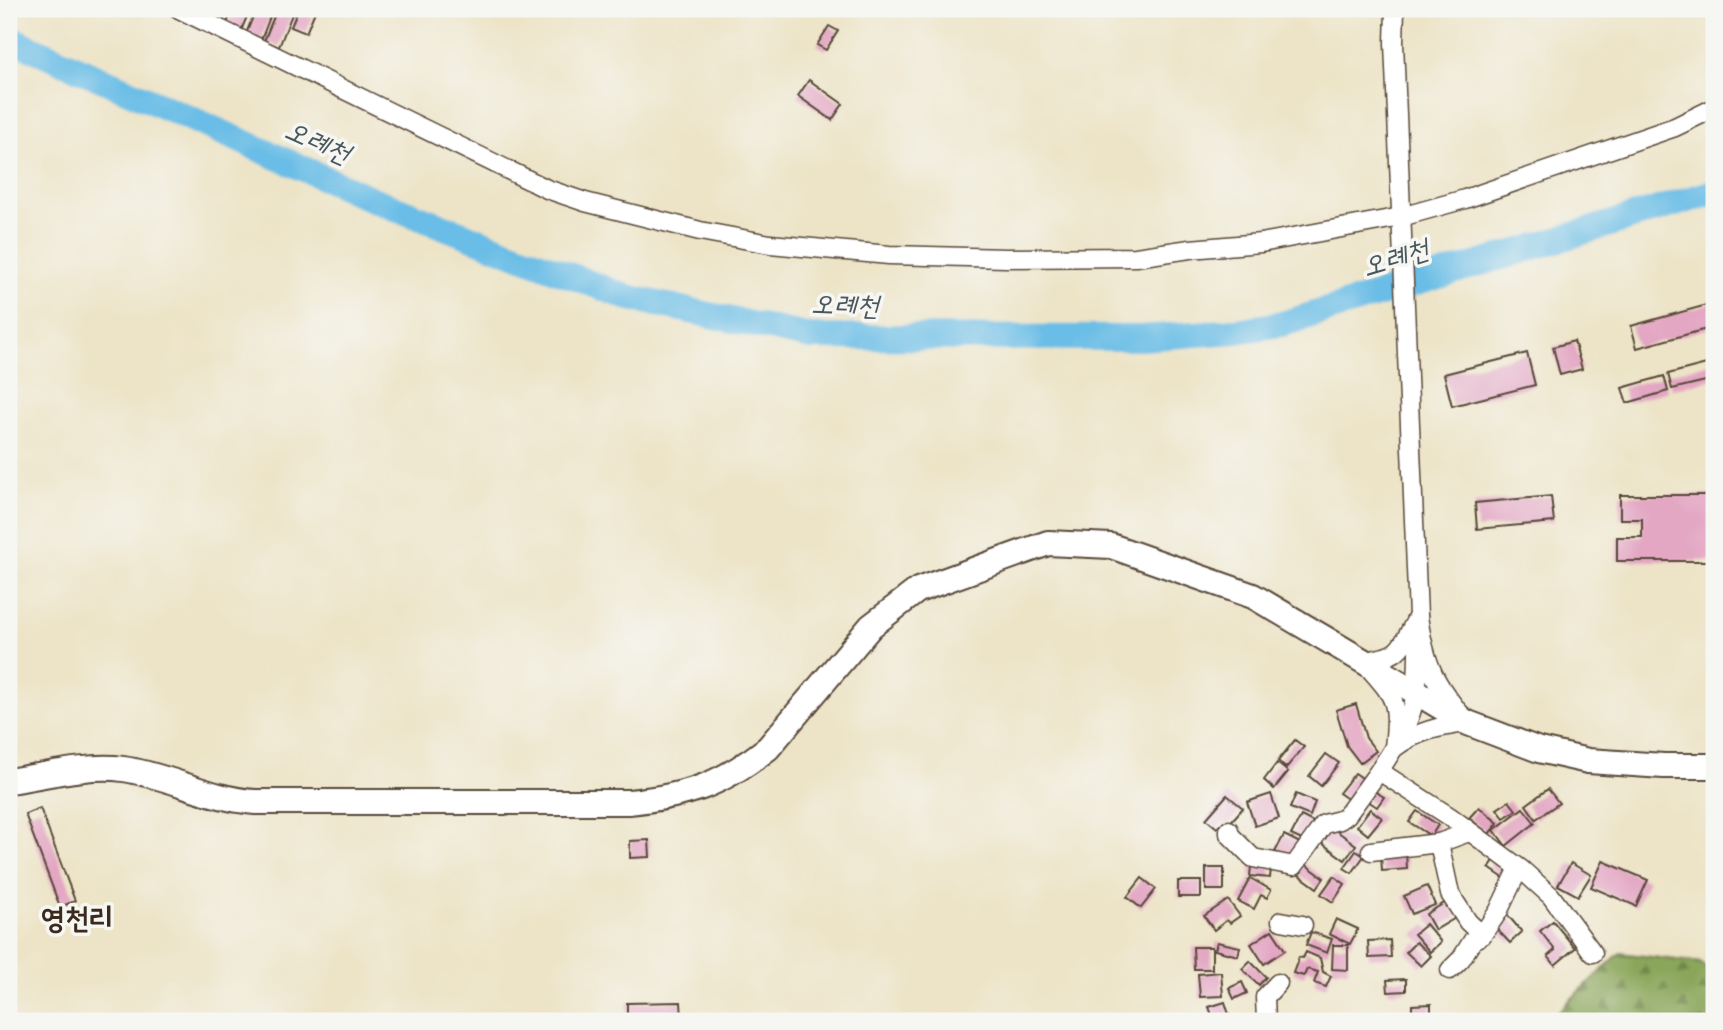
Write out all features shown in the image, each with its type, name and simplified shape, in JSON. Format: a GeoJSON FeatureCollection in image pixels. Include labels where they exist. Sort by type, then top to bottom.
{"type":"FeatureCollection","features":[{"type":"Feature","properties":{"kind":"street"},"geometry":{"type":"LineString","coordinates":[[179,9],[547,189],[585,202],[699,231],[770,244],[889,255],[1136,257],[1261,243],[1401,217],[1465,199],[1675,127],[1714,108]]}},
{"type":"Feature","properties":{"kind":"street"},"geometry":{"type":"LineString","coordinates":[[1230,830],[1228,834],[1252,859],[1294,866],[1324,824],[1340,820],[1347,815],[1379,771],[1409,717],[1416,693],[1419,616],[1394,43],[1395,9]]}},
{"type":"Feature","properties":{"kind":"street"},"geometry":{"type":"LineString","coordinates":[[9,781],[104,768],[131,770],[228,799],[255,802],[629,802],[666,799],[709,786],[752,761],[768,748],[870,626],[918,590],[1048,543],[1111,545],[1253,596],[1468,723],[1539,750],[1588,761],[1664,766],[1714,765]]}},
{"type":"Feature","properties":{"kind":"street"},"geometry":{"type":"LineString","coordinates":[[1363,661],[1382,660],[1396,653],[1419,616]]}},
{"type":"Feature","properties":{"kind":"street"},"geometry":{"type":"LineString","coordinates":[[1419,616],[1429,666],[1442,690],[1468,723]]}},
{"type":"Feature","properties":{"kind":"street"},"geometry":{"type":"LineString","coordinates":[[1363,661],[1394,699],[1397,712],[1394,748]]}},
{"type":"Feature","properties":{"kind":"street"},"geometry":{"type":"LineString","coordinates":[[1394,748],[1423,731],[1468,723]]}},
{"type":"Feature","properties":{"kind":"street"},"geometry":{"type":"LineString","coordinates":[[1379,771],[1449,816],[1519,868],[1551,896],[1593,953]]}},
{"type":"Feature","properties":{"kind":"street"},"geometry":{"type":"LineString","coordinates":[[1371,851],[1439,844],[1469,832]]}},
{"type":"Feature","properties":{"kind":"street"},"geometry":{"type":"LineString","coordinates":[[1439,844],[1450,894],[1468,922],[1482,935]]}},
{"type":"Feature","properties":{"kind":"street"},"geometry":{"type":"LineString","coordinates":[[1450,970],[1473,940],[1482,935],[1498,912],[1519,868]]}},
{"type":"Feature","properties":{"kind":"street"},"geometry":{"type":"LineString","coordinates":[[1281,921],[1303,925]]}},
{"type":"Feature","properties":{"kind":"street"},"geometry":{"type":"LineString","coordinates":[[1266,1021],[1265,997],[1278,983]]}},
{"type":"Feature","properties":{"kind":"green space"},"geometry":{"type":"Polygon","coordinates":[[[1620,953],[1701,963],[1714,976],[1714,1021],[1548,1021],[1620,953]]]}},
{"type":"Feature","properties":{"kind":"building"},"geometry":{"type":"Polygon","coordinates":[[[210,9],[228,9],[222,23],[206,17],[210,9]]]}},
{"type":"Feature","properties":{"kind":"building"},"geometry":{"type":"Polygon","coordinates":[[[233,9],[250,9],[241,31],[226,25],[233,9]]]}},
{"type":"Feature","properties":{"kind":"building"},"geometry":{"type":"Polygon","coordinates":[[[256,9],[273,9],[261,40],[246,34],[256,9]]]}},
{"type":"Feature","properties":{"kind":"building"},"geometry":{"type":"Polygon","coordinates":[[[277,9],[294,9],[279,47],[264,41],[277,9]]]}},
{"type":"Feature","properties":{"kind":"building"},"geometry":{"type":"Polygon","coordinates":[[[298,9],[316,9],[306,33],[291,27],[298,9]]]}},
{"type":"Feature","properties":{"kind":"building"},"geometry":{"type":"Polygon","coordinates":[[[829,26],[838,31],[826,50],[817,45],[829,26]]]}},
{"type":"Feature","properties":{"kind":"building"},"geometry":{"type":"Polygon","coordinates":[[[809,80],[843,104],[832,120],[798,96],[809,80]]]}},
{"type":"Feature","properties":{"kind":"building"},"geometry":{"type":"Polygon","coordinates":[[[1714,303],[1714,327],[1637,348],[1631,326],[1714,303]]]}},
{"type":"Feature","properties":{"kind":"building"},"geometry":{"type":"Polygon","coordinates":[[[1574,341],[1582,369],[1560,375],[1553,347],[1574,341]]]}},
{"type":"Feature","properties":{"kind":"building"},"geometry":{"type":"Polygon","coordinates":[[[1527,353],[1535,385],[1452,406],[1444,374],[1527,353]]]}},
{"type":"Feature","properties":{"kind":"building"},"geometry":{"type":"Polygon","coordinates":[[[1714,362],[1714,379],[1672,389],[1668,374],[1714,362]]]}},
{"type":"Feature","properties":{"kind":"building"},"geometry":{"type":"Polygon","coordinates":[[[1664,376],[1668,391],[1627,403],[1622,388],[1664,376]]]}},
{"type":"Feature","properties":{"kind":"building"},"geometry":{"type":"Polygon","coordinates":[[[1620,495],[1714,495],[1714,561],[1617,561],[1617,537],[1642,537],[1642,519],[1620,519],[1620,495]]]}},
{"type":"Feature","properties":{"kind":"building"},"geometry":{"type":"Polygon","coordinates":[[[1551,496],[1554,522],[1477,529],[1475,503],[1551,496]]]}},
{"type":"Feature","properties":{"kind":"building"},"geometry":{"type":"Polygon","coordinates":[[[1356,704],[1366,738],[1376,751],[1360,763],[1347,746],[1336,710],[1356,704]]]}},
{"type":"Feature","properties":{"kind":"building"},"geometry":{"type":"Polygon","coordinates":[[[1295,740],[1304,747],[1286,768],[1278,761],[1295,740]]]}},
{"type":"Feature","properties":{"kind":"building"},"geometry":{"type":"Polygon","coordinates":[[[1326,754],[1339,763],[1321,786],[1309,776],[1326,754]]]}},
{"type":"Feature","properties":{"kind":"building"},"geometry":{"type":"Polygon","coordinates":[[[1277,763],[1288,772],[1274,789],[1264,780],[1277,763]]]}},
{"type":"Feature","properties":{"kind":"building"},"geometry":{"type":"Polygon","coordinates":[[[1355,773],[1365,780],[1349,800],[1339,793],[1355,773]]]}},
{"type":"Feature","properties":{"kind":"building"},"geometry":{"type":"Polygon","coordinates":[[[1371,789],[1384,797],[1377,807],[1365,799],[1371,789]]]}},
{"type":"Feature","properties":{"kind":"building"},"geometry":{"type":"Polygon","coordinates":[[[1548,789],[1559,803],[1536,819],[1526,805],[1548,789]]]}},
{"type":"Feature","properties":{"kind":"building"},"geometry":{"type":"Polygon","coordinates":[[[1271,794],[1279,818],[1255,826],[1247,802],[1271,794]]]}},
{"type":"Feature","properties":{"kind":"building"},"geometry":{"type":"Polygon","coordinates":[[[1296,794],[1315,802],[1310,816],[1290,808],[1296,794]]]}},
{"type":"Feature","properties":{"kind":"building"},"geometry":{"type":"Polygon","coordinates":[[[1227,795],[1243,808],[1227,826],[1223,822],[1217,828],[1206,819],[1227,795]]]}},
{"type":"Feature","properties":{"kind":"building"},"geometry":{"type":"Polygon","coordinates":[[[1509,801],[1516,810],[1504,818],[1497,809],[1509,801]]]}},
{"type":"Feature","properties":{"kind":"building"},"geometry":{"type":"Polygon","coordinates":[[[1479,807],[1498,823],[1489,834],[1469,818],[1479,807]]]}},
{"type":"Feature","properties":{"kind":"building"},"geometry":{"type":"Polygon","coordinates":[[[40,808],[75,901],[60,907],[25,814],[40,808]]]}},
{"type":"Feature","properties":{"kind":"building"},"geometry":{"type":"Polygon","coordinates":[[[1523,808],[1535,823],[1506,846],[1494,830],[1523,808]]]}},
{"type":"Feature","properties":{"kind":"building"},"geometry":{"type":"Polygon","coordinates":[[[1370,809],[1382,818],[1368,835],[1357,826],[1370,809]]]}},
{"type":"Feature","properties":{"kind":"building"},"geometry":{"type":"Polygon","coordinates":[[[1417,811],[1438,825],[1431,836],[1409,822],[1417,811]]]}},
{"type":"Feature","properties":{"kind":"building"},"geometry":{"type":"Polygon","coordinates":[[[1301,816],[1313,822],[1304,841],[1291,835],[1301,816]]]}},
{"type":"Feature","properties":{"kind":"building"},"geometry":{"type":"Polygon","coordinates":[[[1330,826],[1356,845],[1345,860],[1319,841],[1330,826]]]}},
{"type":"Feature","properties":{"kind":"building"},"geometry":{"type":"Polygon","coordinates":[[[1284,835],[1302,844],[1293,861],[1275,852],[1284,835]]]}},
{"type":"Feature","properties":{"kind":"building"},"geometry":{"type":"Polygon","coordinates":[[[649,840],[650,857],[630,858],[630,841],[649,840]]]}},
{"type":"Feature","properties":{"kind":"building"},"geometry":{"type":"Polygon","coordinates":[[[1356,851],[1364,856],[1352,873],[1344,868],[1356,851]]]}},
{"type":"Feature","properties":{"kind":"building"},"geometry":{"type":"Polygon","coordinates":[[[1406,851],[1407,869],[1382,871],[1381,853],[1406,851]]]}},
{"type":"Feature","properties":{"kind":"building"},"geometry":{"type":"Polygon","coordinates":[[[1495,859],[1514,873],[1508,881],[1489,868],[1495,859]]]}},
{"type":"Feature","properties":{"kind":"building"},"geometry":{"type":"Polygon","coordinates":[[[1603,861],[1648,880],[1636,906],[1591,887],[1603,861]]]}},
{"type":"Feature","properties":{"kind":"building"},"geometry":{"type":"Polygon","coordinates":[[[1302,862],[1324,878],[1317,888],[1295,872],[1302,862]]]}},
{"type":"Feature","properties":{"kind":"building"},"geometry":{"type":"Polygon","coordinates":[[[1571,863],[1591,875],[1578,896],[1558,885],[1571,863]]]}},
{"type":"Feature","properties":{"kind":"building"},"geometry":{"type":"Polygon","coordinates":[[[1251,866],[1271,868],[1270,878],[1250,876],[1251,866]]]}},
{"type":"Feature","properties":{"kind":"building"},"geometry":{"type":"Polygon","coordinates":[[[1206,868],[1224,868],[1224,890],[1206,890],[1206,868]]]}},
{"type":"Feature","properties":{"kind":"building"},"geometry":{"type":"Polygon","coordinates":[[[1334,876],[1345,884],[1333,902],[1321,894],[1334,876]]]}},
{"type":"Feature","properties":{"kind":"building"},"geometry":{"type":"Polygon","coordinates":[[[1142,878],[1156,889],[1141,908],[1127,897],[1142,878]]]}},
{"type":"Feature","properties":{"kind":"building"},"geometry":{"type":"Polygon","coordinates":[[[1250,878],[1271,890],[1267,898],[1261,895],[1254,909],[1238,901],[1250,878]]]}},
{"type":"Feature","properties":{"kind":"building"},"geometry":{"type":"Polygon","coordinates":[[[1178,881],[1201,881],[1201,897],[1178,897],[1178,881]]]}},
{"type":"Feature","properties":{"kind":"building"},"geometry":{"type":"Polygon","coordinates":[[[1427,886],[1435,905],[1412,914],[1404,896],[1427,886]]]}},
{"type":"Feature","properties":{"kind":"building"},"geometry":{"type":"Polygon","coordinates":[[[1228,900],[1240,916],[1230,923],[1227,920],[1214,930],[1204,916],[1228,900]]]}},
{"type":"Feature","properties":{"kind":"building"},"geometry":{"type":"Polygon","coordinates":[[[1448,901],[1457,917],[1435,930],[1426,914],[1448,901]]]}},
{"type":"Feature","properties":{"kind":"building"},"geometry":{"type":"Polygon","coordinates":[[[1505,912],[1522,932],[1510,943],[1492,924],[1505,912]]]}},
{"type":"Feature","properties":{"kind":"building"},"geometry":{"type":"Polygon","coordinates":[[[1336,919],[1358,929],[1350,944],[1329,934],[1336,919]]]}},
{"type":"Feature","properties":{"kind":"building"},"geometry":{"type":"Polygon","coordinates":[[[1553,921],[1575,948],[1555,965],[1548,956],[1555,950],[1540,931],[1553,921]]]}},
{"type":"Feature","properties":{"kind":"building"},"geometry":{"type":"Polygon","coordinates":[[[1426,924],[1441,942],[1430,952],[1414,934],[1426,924]]]}},
{"type":"Feature","properties":{"kind":"building"},"geometry":{"type":"Polygon","coordinates":[[[1272,930],[1285,950],[1264,964],[1251,944],[1272,930]]]}},
{"type":"Feature","properties":{"kind":"building"},"geometry":{"type":"Polygon","coordinates":[[[1311,932],[1332,939],[1327,953],[1306,945],[1311,932]]]}},
{"type":"Feature","properties":{"kind":"building"},"geometry":{"type":"Polygon","coordinates":[[[1390,940],[1391,957],[1369,958],[1368,941],[1390,940]]]}},
{"type":"Feature","properties":{"kind":"building"},"geometry":{"type":"Polygon","coordinates":[[[1217,942],[1240,947],[1238,956],[1215,950],[1217,942]]]}},
{"type":"Feature","properties":{"kind":"building"},"geometry":{"type":"Polygon","coordinates":[[[1416,942],[1431,956],[1421,966],[1406,952],[1416,942]]]}},
{"type":"Feature","properties":{"kind":"building"},"geometry":{"type":"Polygon","coordinates":[[[1333,945],[1348,945],[1348,970],[1332,969],[1333,945]]]}},
{"type":"Feature","properties":{"kind":"building"},"geometry":{"type":"Polygon","coordinates":[[[1193,947],[1212,947],[1212,969],[1194,969],[1193,947]]]}},
{"type":"Feature","properties":{"kind":"building"},"geometry":{"type":"Polygon","coordinates":[[[1306,952],[1320,958],[1323,972],[1331,976],[1326,987],[1314,983],[1318,972],[1307,969],[1304,976],[1293,973],[1299,957],[1303,958],[1306,952]]]}},
{"type":"Feature","properties":{"kind":"building"},"geometry":{"type":"Polygon","coordinates":[[[1250,961],[1266,977],[1259,985],[1242,969],[1250,961]]]}},
{"type":"Feature","properties":{"kind":"building"},"geometry":{"type":"Polygon","coordinates":[[[1221,972],[1223,996],[1200,997],[1198,974],[1221,972]]]}},
{"type":"Feature","properties":{"kind":"building"},"geometry":{"type":"Polygon","coordinates":[[[1406,979],[1406,991],[1388,992],[1387,980],[1406,979]]]}},
{"type":"Feature","properties":{"kind":"building"},"geometry":{"type":"Polygon","coordinates":[[[1242,982],[1247,993],[1234,999],[1229,988],[1242,982]]]}},
{"type":"Feature","properties":{"kind":"building"},"geometry":{"type":"Polygon","coordinates":[[[681,1002],[682,1019],[627,1020],[627,1003],[681,1002]]]}},
{"type":"Feature","properties":{"kind":"building"},"geometry":{"type":"Polygon","coordinates":[[[1225,1002],[1231,1021],[1214,1021],[1209,1007],[1225,1002]]]}},
{"type":"Feature","properties":{"kind":"building"},"geometry":{"type":"Polygon","coordinates":[[[1431,1004],[1431,1021],[1409,1021],[1412,1005],[1431,1004]]]}},
{"type":"Feature","properties":{"kind":"waterway","name":"오례천"},"geometry":{"type":"LineString","coordinates":[[9,38],[372,199],[626,297],[811,337],[1141,338],[1236,331],[1282,324],[1714,192]]}},
{"type":"Feature","properties":{"kind":"district","name":"영천리"},"geometry":{"type":"Point","coordinates":[77,918]}}]}
